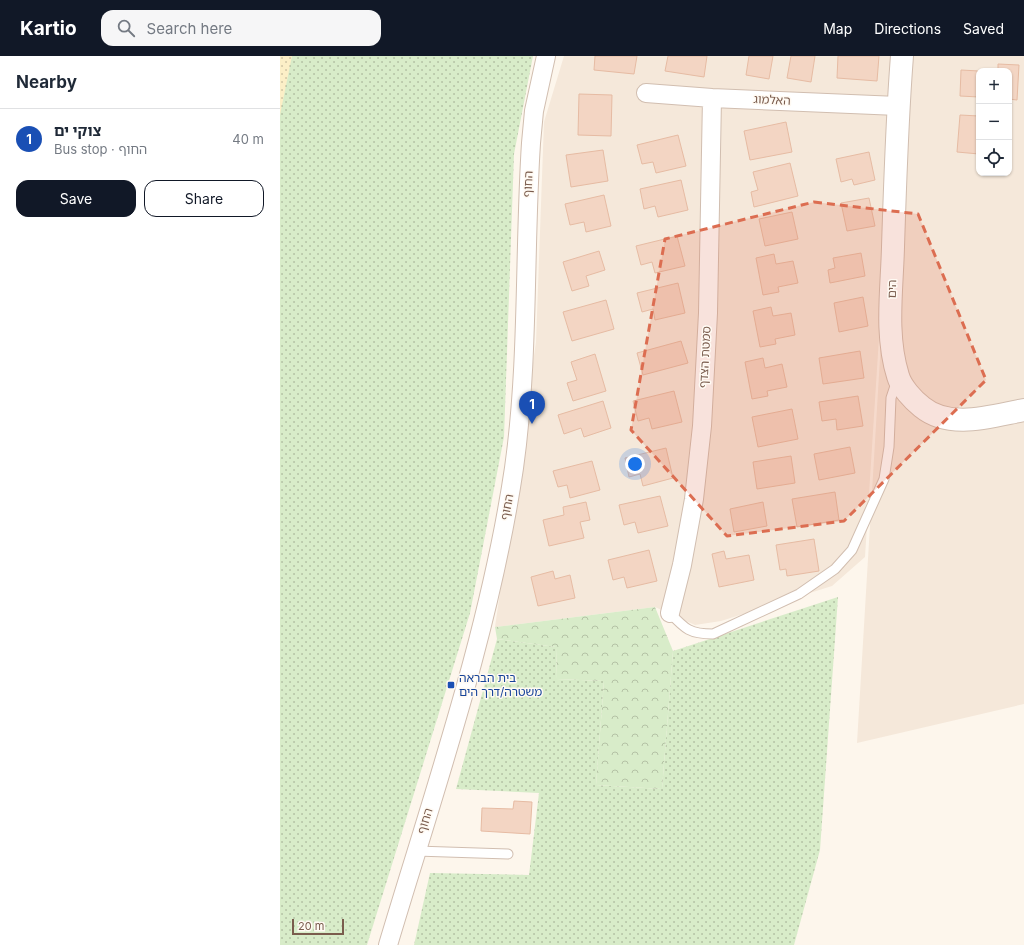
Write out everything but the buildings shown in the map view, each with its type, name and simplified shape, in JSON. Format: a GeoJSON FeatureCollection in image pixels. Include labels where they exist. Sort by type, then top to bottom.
{"type":"FeatureCollection","features":[{"type":"Feature","properties":{"kind":"street","name":"החוף"},"geometry":{"type":"LineString","coordinates":[[388,945],[479,635],[510,494],[524,365],[531,143],[534,111],[546,56]]}},
{"type":"Feature","properties":{"kind":"street","name":"הים"},"geometry":{"type":"LineString","coordinates":[[902,56],[898,106],[890,335],[898,378],[908,394],[922,408],[938,416],[959,420],[1024,410]]}},
{"type":"Feature","properties":{"kind":"street","name":"האלמוג"},"geometry":{"type":"LineString","coordinates":[[646,93],[712,98],[898,106]]}},
{"type":"Feature","properties":{"kind":"street","name":"סמטת הצדף"},"geometry":{"type":"LineString","coordinates":[[670,613],[682,565],[694,500],[702,426],[708,313],[712,98]]}},
{"type":"Feature","properties":{"kind":"lane"},"geometry":{"type":"LineString","coordinates":[[670,613],[685,629],[699,634],[713,634],[799,594],[835,569],[852,550],[884,479],[889,447],[891,398],[898,378]]}},
{"type":"Feature","properties":{"kind":"lane"},"geometry":{"type":"LineString","coordinates":[[416,850],[508,854]]}},
{"type":"Feature","properties":{"kind":"highlighted area"},"geometry":{"type":"Polygon","coordinates":[[[814,202],[918,214],[986,380],[844,521],[727,536],[631,430],[665,239],[814,202]]]}},
{"type":"Feature","properties":{"kind":"shaded area"},"geometry":{"type":"Polygon","coordinates":[[[564,56],[897,56],[865,557],[832,586],[721,621],[695,625],[655,607],[495,627],[536,342],[544,122],[564,56]]]}},
{"type":"Feature","properties":{"kind":"shaded area"},"geometry":{"type":"Polygon","coordinates":[[[898,56],[1024,56],[1024,704],[857,743],[898,56]]]}},
{"type":"Feature","properties":{"kind":"green space"},"geometry":{"type":"Polygon","coordinates":[[[280,56],[533,56],[514,154],[504,437],[470,613],[367,945],[280,945],[280,56]]]}},
{"type":"Feature","properties":{"kind":"green space"},"geometry":{"type":"Polygon","coordinates":[[[838,597],[820,850],[794,945],[414,945],[430,873],[529,875],[539,793],[456,789],[497,639],[556,647],[557,679],[604,681],[596,785],[662,789],[673,651],[838,597]]]}},
{"type":"Feature","properties":{"kind":"green space"},"geometry":{"type":"Polygon","coordinates":[[[655,607],[673,651],[662,789],[596,785],[604,681],[557,679],[556,647],[497,639],[495,627],[655,607]]]}},
{"type":"Feature","properties":{"kind":"sand"},"geometry":{"type":"Polygon","coordinates":[[[280,56],[292,56],[280,115],[280,56]]]}},
{"type":"Feature","properties":{"kind":"place","name":"צוקי ים"},"geometry":{"type":"Point","coordinates":[532,424]}},
{"type":"Feature","properties":{"kind":"place","name":"בית הבראה משטרה/דרך הים"},"geometry":{"type":"Point","coordinates":[451,685]}}]}
